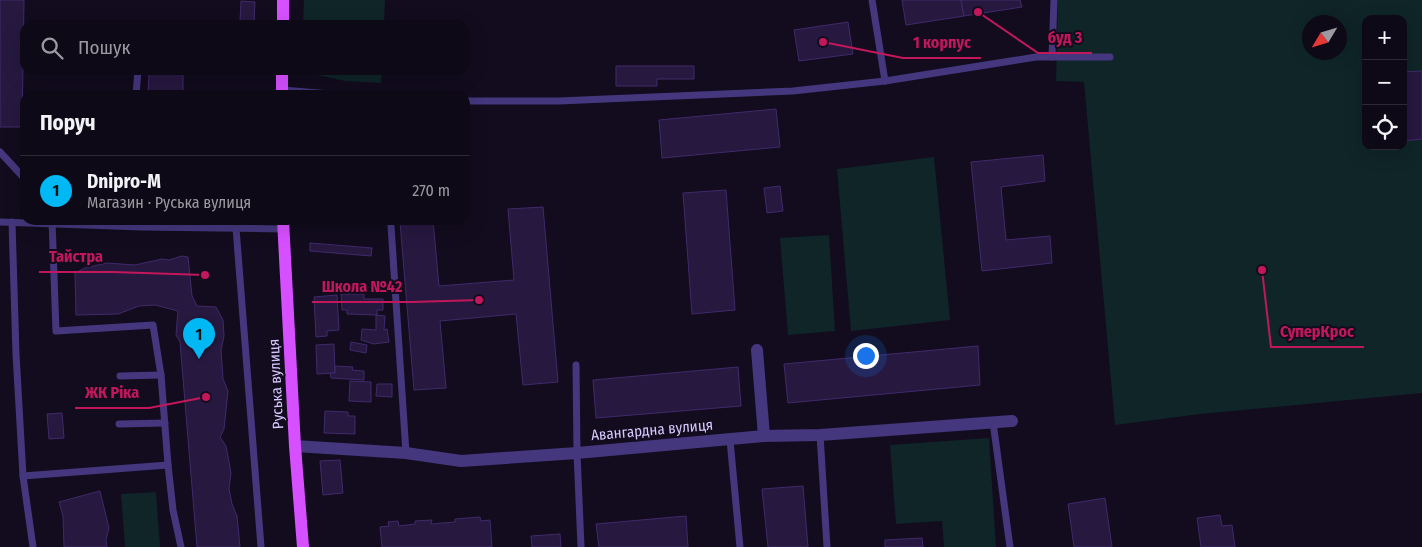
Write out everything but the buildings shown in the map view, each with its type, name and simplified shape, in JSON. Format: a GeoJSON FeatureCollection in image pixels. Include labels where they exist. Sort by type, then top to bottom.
{"type":"FeatureCollection","features":[{"type":"Feature","properties":{"kind":"main road"},"geometry":{"type":"LineString","coordinates":[[283,0],[283,20]]}},
{"type":"Feature","properties":{"kind":"main road"},"geometry":{"type":"LineString","coordinates":[[282,75],[282,90]]}},
{"type":"Feature","properties":{"kind":"main road","name":"Руська вулиця"},"geometry":{"type":"LineString","coordinates":[[283,225],[295,446],[303,547]]}},
{"type":"Feature","properties":{"kind":"street"},"geometry":{"type":"LineString","coordinates":[[757,350],[764,436]]}},
{"type":"Feature","properties":{"kind":"street","name":"Авангардна вулиця"},"geometry":{"type":"LineString","coordinates":[[295,446],[406,452],[461,461],[764,436],[820,435],[1012,421]]}},
{"type":"Feature","properties":{"kind":"lane"},"geometry":{"type":"LineString","coordinates":[[872,0],[884,81]]}},
{"type":"Feature","properties":{"kind":"lane"},"geometry":{"type":"LineString","coordinates":[[1052,57],[1054,0]]}},
{"type":"Feature","properties":{"kind":"lane"},"geometry":{"type":"LineString","coordinates":[[470,101],[559,101],[793,91],[884,81],[1036,57],[1110,57]]}},
{"type":"Feature","properties":{"kind":"lane"},"geometry":{"type":"LineString","coordinates":[[136,90],[138,75]]}},
{"type":"Feature","properties":{"kind":"lane"},"geometry":{"type":"LineString","coordinates":[[0,152],[20,174]]}},
{"type":"Feature","properties":{"kind":"lane"},"geometry":{"type":"LineString","coordinates":[[0,222],[20,222]]}},
{"type":"Feature","properties":{"kind":"lane"},"geometry":{"type":"LineString","coordinates":[[12,222],[16,354],[23,476],[33,547]]}},
{"type":"Feature","properties":{"kind":"lane"},"geometry":{"type":"LineString","coordinates":[[52,225],[56,331],[153,325],[162,374],[173,510],[181,547]]}},
{"type":"Feature","properties":{"kind":"lane"},"geometry":{"type":"LineString","coordinates":[[106,225],[236,228],[283,225]]}},
{"type":"Feature","properties":{"kind":"lane"},"geometry":{"type":"LineString","coordinates":[[391,226],[406,452]]}},
{"type":"Feature","properties":{"kind":"lane"},"geometry":{"type":"LineString","coordinates":[[236,228],[261,547]]}},
{"type":"Feature","properties":{"kind":"lane"},"geometry":{"type":"LineString","coordinates":[[576,365],[576,453],[581,547]]}},
{"type":"Feature","properties":{"kind":"lane"},"geometry":{"type":"LineString","coordinates":[[120,376],[162,374]]}},
{"type":"Feature","properties":{"kind":"lane"},"geometry":{"type":"LineString","coordinates":[[993,422],[1010,547]]}},
{"type":"Feature","properties":{"kind":"lane"},"geometry":{"type":"LineString","coordinates":[[118,424],[165,423]]}},
{"type":"Feature","properties":{"kind":"lane"},"geometry":{"type":"LineString","coordinates":[[820,435],[827,547]]}},
{"type":"Feature","properties":{"kind":"lane"},"geometry":{"type":"LineString","coordinates":[[730,440],[740,547]]}},
{"type":"Feature","properties":{"kind":"lane"},"geometry":{"type":"LineString","coordinates":[[23,476],[168,465]]}},
{"type":"Feature","properties":{"kind":"green space"},"geometry":{"type":"Polygon","coordinates":[[[304,0],[385,0],[384,20],[303,20],[304,0]]]}},
{"type":"Feature","properties":{"kind":"green space"},"geometry":{"type":"Polygon","coordinates":[[[1058,0],[1422,0],[1422,393],[1200,414],[1115,425],[1084,82],[1056,81],[1058,0]]]}},
{"type":"Feature","properties":{"kind":"green space"},"geometry":{"type":"Polygon","coordinates":[[[318,75],[382,75],[381,83],[345,81],[318,75]]]}},
{"type":"Feature","properties":{"kind":"green space"},"geometry":{"type":"Polygon","coordinates":[[[934,157],[950,320],[851,331],[837,169],[934,157]]]}},
{"type":"Feature","properties":{"kind":"green space"},"geometry":{"type":"Polygon","coordinates":[[[829,235],[835,331],[788,335],[780,238],[829,235]]]}},
{"type":"Feature","properties":{"kind":"green space"},"geometry":{"type":"Polygon","coordinates":[[[989,438],[996,547],[944,547],[942,521],[896,524],[890,445],[989,438]]]}},
{"type":"Feature","properties":{"kind":"green space"},"geometry":{"type":"Polygon","coordinates":[[[156,492],[160,547],[125,547],[121,494],[156,492]]]}},
{"type":"Feature","properties":{"kind":"place","name":"буд 3"},"geometry":{"type":"Point","coordinates":[978,12]}},
{"type":"Feature","properties":{"kind":"place","name":"1 корпус"},"geometry":{"type":"Point","coordinates":[823,42]}},
{"type":"Feature","properties":{"kind":"place","name":"СуперКрос"},"geometry":{"type":"Point","coordinates":[1262,270]}},
{"type":"Feature","properties":{"kind":"place","name":"Тайстра"},"geometry":{"type":"Point","coordinates":[205,275]}},
{"type":"Feature","properties":{"kind":"place","name":"Школа №42"},"geometry":{"type":"Point","coordinates":[479,300]}},
{"type":"Feature","properties":{"kind":"place","name":"Dnipro-M"},"geometry":{"type":"Point","coordinates":[199,359]}},
{"type":"Feature","properties":{"kind":"place","name":"ЖК Ріка"},"geometry":{"type":"Point","coordinates":[206,397]}}]}
